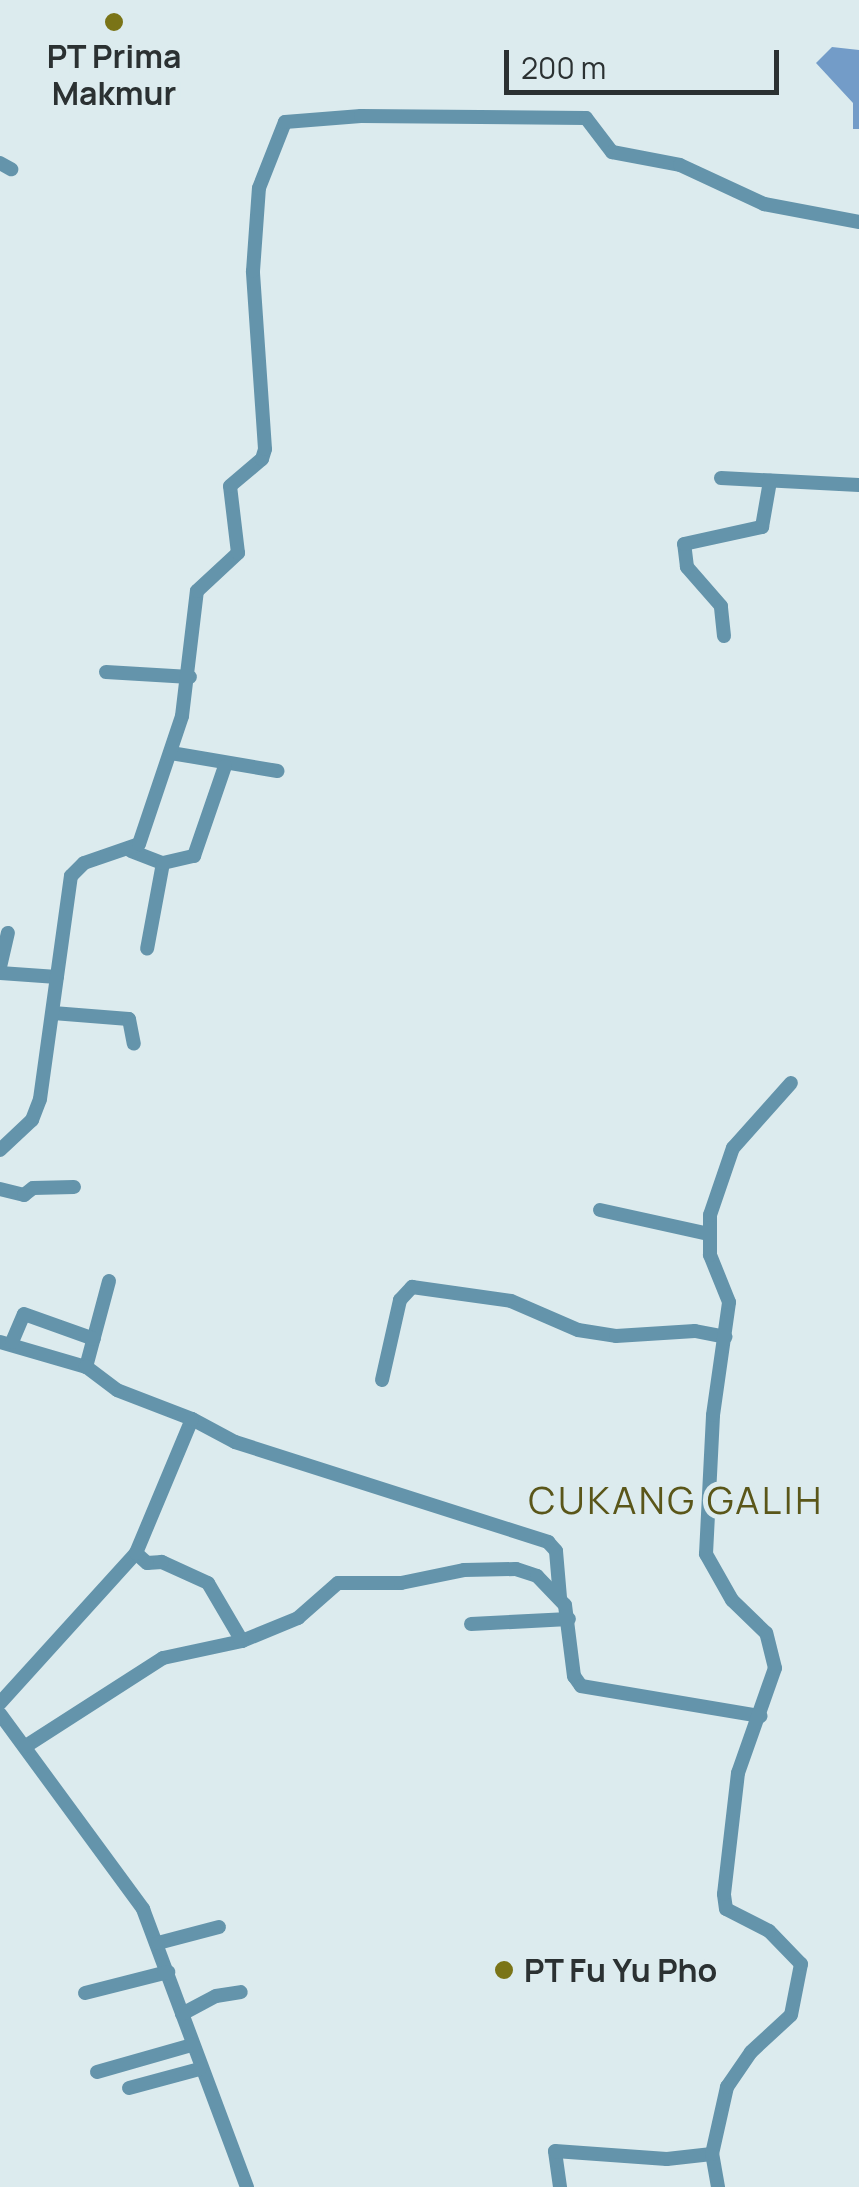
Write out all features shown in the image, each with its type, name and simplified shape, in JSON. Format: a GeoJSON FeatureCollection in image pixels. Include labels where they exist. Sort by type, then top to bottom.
{"type":"FeatureCollection","features":[{"type":"Feature","properties":{"kind":"street"},"geometry":{"type":"LineString","coordinates":[[132,850],[146,828],[171,754],[190,677],[197,591],[238,553],[231,481],[264,455],[256,218],[263,170],[285,122],[361,116],[586,118],[612,152],[680,165],[764,204],[859,222]]}},
{"type":"Feature","properties":{"kind":"street"},"geometry":{"type":"LineString","coordinates":[[721,478],[859,484]]}},
{"type":"Feature","properties":{"kind":"street"},"geometry":{"type":"LineString","coordinates":[[724,636],[721,606],[687,567],[684,544],[762,527],[770,481]]}},
{"type":"Feature","properties":{"kind":"street"},"geometry":{"type":"LineString","coordinates":[[106,672],[190,677]]}},
{"type":"Feature","properties":{"kind":"street"},"geometry":{"type":"LineString","coordinates":[[171,754],[277,772]]}},
{"type":"Feature","properties":{"kind":"street"},"geometry":{"type":"LineString","coordinates":[[0,1150],[36,1112],[54,1013],[71,876],[84,863],[132,850],[163,863],[194,856],[224,766]]}},
{"type":"Feature","properties":{"kind":"street"},"geometry":{"type":"LineString","coordinates":[[147,949],[163,863]]}},
{"type":"Feature","properties":{"kind":"street"},"geometry":{"type":"LineString","coordinates":[[8,932],[0,970],[58,977]]}},
{"type":"Feature","properties":{"kind":"street"},"geometry":{"type":"LineString","coordinates":[[54,1013],[128,1020],[134,1044]]}},
{"type":"Feature","properties":{"kind":"street"},"geometry":{"type":"LineString","coordinates":[[718,2187],[712,2154],[731,2078],[791,2015],[800,1981],[794,1951],[726,1909],[738,1774],[772,1688],[773,1647],[732,1600],[706,1554],[728,1296],[710,1255],[710,1234],[725,1162],[790,1084]]}},
{"type":"Feature","properties":{"kind":"street"},"geometry":{"type":"LineString","coordinates":[[0,1189],[24,1196],[33,1188],[74,1188]]}},
{"type":"Feature","properties":{"kind":"street"},"geometry":{"type":"LineString","coordinates":[[600,1210],[710,1234]]}},
{"type":"Feature","properties":{"kind":"street"},"geometry":{"type":"LineString","coordinates":[[86,1367],[110,1280]]}},
{"type":"Feature","properties":{"kind":"street"},"geometry":{"type":"LineString","coordinates":[[382,1380],[400,1300],[412,1287],[511,1301],[578,1330],[616,1336],[695,1331],[724,1337]]}},
{"type":"Feature","properties":{"kind":"street"},"geometry":{"type":"LineString","coordinates":[[94,1339],[24,1314],[6,1342],[86,1367],[116,1390],[192,1419],[235,1442],[548,1542],[556,1551],[560,1598],[569,1620],[574,1676],[581,1686],[761,1716]]}},
{"type":"Feature","properties":{"kind":"street"},"geometry":{"type":"LineString","coordinates":[[0,1702],[136,1553],[192,1419]]}},
{"type":"Feature","properties":{"kind":"street"},"geometry":{"type":"LineString","coordinates":[[136,1553],[147,1563],[168,1564],[208,1583],[242,1641]]}},
{"type":"Feature","properties":{"kind":"street"},"geometry":{"type":"LineString","coordinates":[[26,1746],[164,1658],[242,1641],[298,1618],[338,1584],[401,1584],[464,1570],[516,1569],[537,1576],[560,1598]]}},
{"type":"Feature","properties":{"kind":"street"},"geometry":{"type":"LineString","coordinates":[[471,1624],[569,1620]]}},
{"type":"Feature","properties":{"kind":"street"},"geometry":{"type":"LineString","coordinates":[[0,1714],[109,1856],[158,1943],[200,2068],[247,2187]]}},
{"type":"Feature","properties":{"kind":"street"},"geometry":{"type":"LineString","coordinates":[[158,1943],[218,1927]]}},
{"type":"Feature","properties":{"kind":"street"},"geometry":{"type":"LineString","coordinates":[[85,1993],[168,1972]]}},
{"type":"Feature","properties":{"kind":"street"},"geometry":{"type":"LineString","coordinates":[[182,2014],[216,1996],[241,1992]]}},
{"type":"Feature","properties":{"kind":"street"},"geometry":{"type":"LineString","coordinates":[[97,2072],[192,2046]]}},
{"type":"Feature","properties":{"kind":"street"},"geometry":{"type":"LineString","coordinates":[[128,2088],[200,2068]]}},
{"type":"Feature","properties":{"kind":"street"},"geometry":{"type":"LineString","coordinates":[[560,2187],[555,2151],[667,2158],[712,2154]]}},
{"type":"Feature","properties":{"kind":"water"},"geometry":{"type":"Polygon","coordinates":[[[832,47],[859,50],[859,129],[853,129],[853,103],[816,63],[832,47]]]}},
{"type":"Feature","properties":{"kind":"place","name":"PT Prima Makmur"},"geometry":{"type":"Point","coordinates":[114,22]}},
{"type":"Feature","properties":{"kind":"place","name":"PT Fu Yu Pho"},"geometry":{"type":"Point","coordinates":[504,1970]}},
{"type":"Feature","properties":{"kind":"district","name":"CUKANG GALIH"},"geometry":{"type":"Point","coordinates":[676,1500]}}]}
